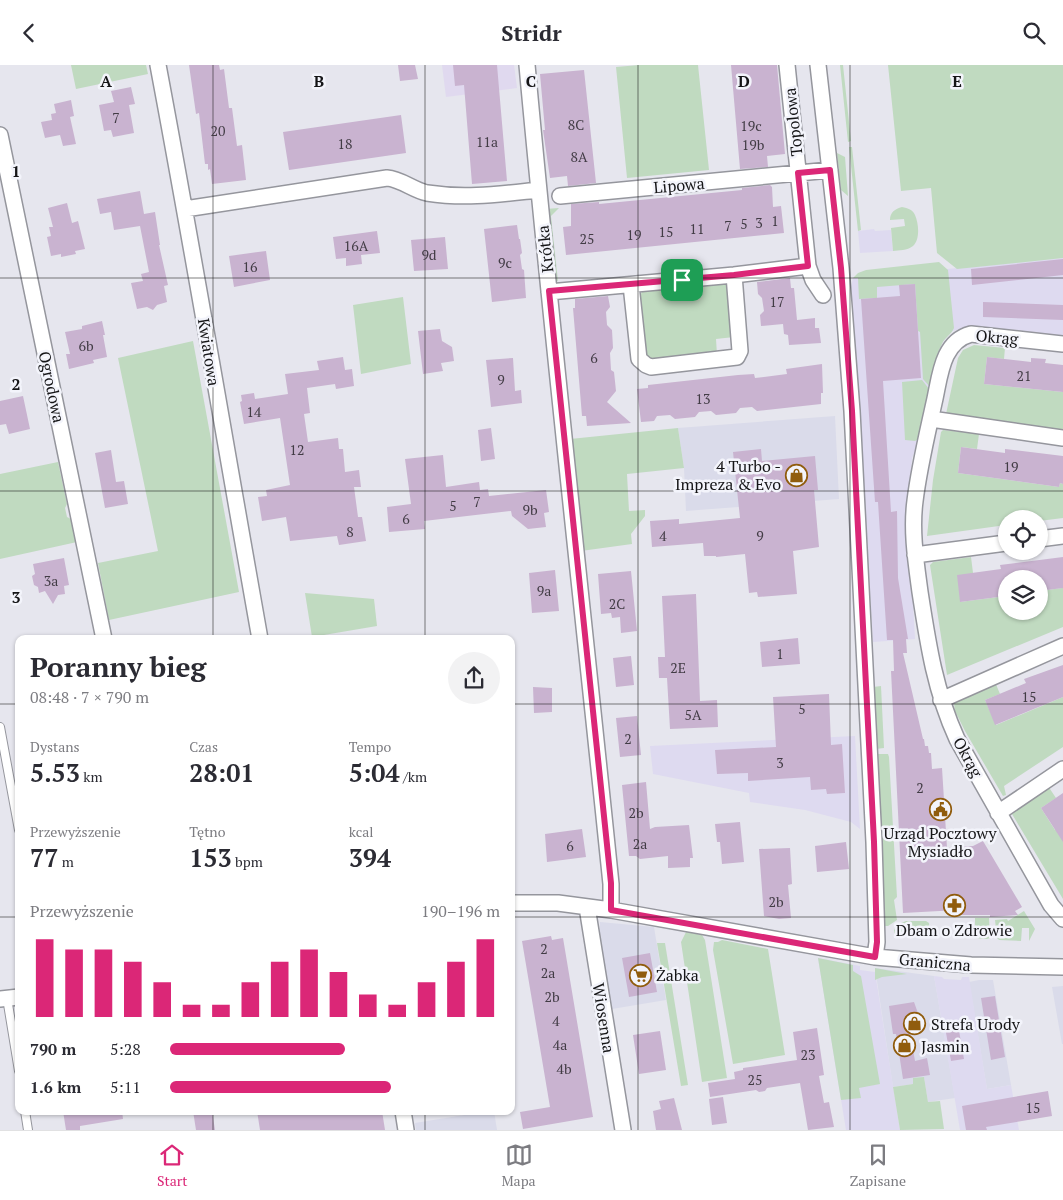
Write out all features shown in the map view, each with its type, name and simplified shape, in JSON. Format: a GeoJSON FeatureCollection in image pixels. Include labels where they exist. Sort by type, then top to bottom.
{"type":"FeatureCollection","features":[{"type":"Feature","properties":{"kind":"street","name":"Kwiatowa"},"geometry":{"type":"LineString","coordinates":[[158,65],[259,635]]}},
{"type":"Feature","properties":{"kind":"street","name":"Krótka"},"geometry":{"type":"LineString","coordinates":[[527,65],[538,190],[611,883],[611,910]]}},
{"type":"Feature","properties":{"kind":"street","name":"Topolowa"},"geometry":{"type":"LineString","coordinates":[[787,65],[808,266],[813,280],[823,295]]}},
{"type":"Feature","properties":{"kind":"street"},"geometry":{"type":"LineString","coordinates":[[818,65],[849,359],[874,842],[877,942],[875,957]]}},
{"type":"Feature","properties":{"kind":"street","name":"Ogrodowa"},"geometry":{"type":"LineString","coordinates":[[0,135],[103,635]]}},
{"type":"Feature","properties":{"kind":"street","name":"Lipowa"},"geometry":{"type":"LineString","coordinates":[[560,196],[830,170]]}},
{"type":"Feature","properties":{"kind":"street"},"geometry":{"type":"LineString","coordinates":[[185,209],[387,178],[393,178],[424,192],[453,196],[469,197],[538,190]]}},
{"type":"Feature","properties":{"kind":"street"},"geometry":{"type":"LineString","coordinates":[[549,291],[631,285],[808,266]]}},
{"type":"Feature","properties":{"kind":"street"},"geometry":{"type":"LineString","coordinates":[[631,285],[639,359],[651,367],[737,357],[740,351],[734,275]]}},
{"type":"Feature","properties":{"kind":"street","name":"Okrąg"},"geometry":{"type":"LineString","coordinates":[[1063,344],[971,334],[958,339],[948,351],[944,361],[915,502],[915,555],[934,674],[941,700],[957,739],[998,813],[1051,905],[1063,919]]}},
{"type":"Feature","properties":{"kind":"street"},"geometry":{"type":"LineString","coordinates":[[931,419],[1063,438]]}},
{"type":"Feature","properties":{"kind":"street"},"geometry":{"type":"LineString","coordinates":[[1048,538],[1063,536]]}},
{"type":"Feature","properties":{"kind":"street"},"geometry":{"type":"LineString","coordinates":[[915,555],[998,544]]}},
{"type":"Feature","properties":{"kind":"street"},"geometry":{"type":"LineString","coordinates":[[941,700],[1063,646]]}},
{"type":"Feature","properties":{"kind":"street"},"geometry":{"type":"LineString","coordinates":[[998,813],[1063,769]]}},
{"type":"Feature","properties":{"kind":"street","name":"Graniczna"},"geometry":{"type":"LineString","coordinates":[[515,903],[558,903],[611,910],[875,957],[971,965],[1063,967]]}},
{"type":"Feature","properties":{"kind":"street","name":"Wiosenna"},"geometry":{"type":"LineString","coordinates":[[587,907],[623,1130]]}},
{"type":"Feature","properties":{"kind":"street"},"geometry":{"type":"LineString","coordinates":[[404,1115],[406,1130]]}},
{"type":"Feature","properties":{"kind":"lane"},"geometry":{"type":"LineString","coordinates":[[0,727],[15,808]]}},
{"type":"Feature","properties":{"kind":"lane"},"geometry":{"type":"LineString","coordinates":[[8,998],[15,1044]]}},
{"type":"Feature","properties":{"kind":"lane"},"geometry":{"type":"LineString","coordinates":[[26,1115],[28,1130]]}},
{"type":"Feature","properties":{"kind":"shaded area"},"geometry":{"type":"Polygon","coordinates":[[[442,65],[514,65],[517,88],[446,97],[442,65]]]}},
{"type":"Feature","properties":{"kind":"shaded area"},"geometry":{"type":"Polygon","coordinates":[[[874,229],[875,231],[891,230],[893,251],[860,253],[858,231],[874,229]]]}},
{"type":"Feature","properties":{"kind":"shaded area"},"geometry":{"type":"Polygon","coordinates":[[[1063,258],[1063,337],[966,328],[952,331],[941,344],[920,438],[912,458],[908,514],[915,639],[873,642],[851,287],[853,278],[1063,258]]]}},
{"type":"Feature","properties":{"kind":"shaded area"},"geometry":{"type":"Polygon","coordinates":[[[835,416],[839,499],[686,511],[684,468],[678,428],[835,416]]]}},
{"type":"Feature","properties":{"kind":"shaded area"},"geometry":{"type":"Polygon","coordinates":[[[855,736],[860,829],[851,822],[805,810],[750,802],[749,793],[653,774],[650,746],[855,736]]]}},
{"type":"Feature","properties":{"kind":"shaded area"},"geometry":{"type":"Polygon","coordinates":[[[600,922],[654,927],[666,1000],[612,1009],[600,939],[600,922]]]}},
{"type":"Feature","properties":{"kind":"shaded area"},"geometry":{"type":"Polygon","coordinates":[[[818,958],[860,966],[860,970],[875,972],[900,1130],[846,1130],[818,958]]]}},
{"type":"Feature","properties":{"kind":"shaded area"},"geometry":{"type":"Polygon","coordinates":[[[875,968],[934,976],[955,1098],[928,1102],[924,1077],[914,1084],[893,1087],[875,968]]]}},
{"type":"Feature","properties":{"kind":"shaded area"},"geometry":{"type":"Polygon","coordinates":[[[934,976],[944,979],[961,980],[962,977],[969,977],[987,1089],[1011,1085],[1019,1130],[960,1130],[934,976]]]}},
{"type":"Feature","properties":{"kind":"shaded area"},"geometry":{"type":"Polygon","coordinates":[[[993,980],[1011,1085],[987,1089],[969,982],[993,980]]]}},
{"type":"Feature","properties":{"kind":"shaded area"},"geometry":{"type":"Polygon","coordinates":[[[1063,986],[1063,1044],[1062,1044],[1052,987],[1063,986]]]}},
{"type":"Feature","properties":{"kind":"shaded area"},"geometry":{"type":"Polygon","coordinates":[[[464,1115],[495,1115],[497,1130],[416,1130],[415,1123],[464,1115]]]}},
{"type":"Feature","properties":{"kind":"green space"},"geometry":{"type":"Polygon","coordinates":[[[71,65],[146,65],[148,74],[76,89],[71,65]]]}},
{"type":"Feature","properties":{"kind":"green space"},"geometry":{"type":"Polygon","coordinates":[[[698,65],[709,170],[627,178],[616,67],[698,65]]]}},
{"type":"Feature","properties":{"kind":"green space"},"geometry":{"type":"Polygon","coordinates":[[[840,65],[843,65],[851,141],[848,142],[840,65]]]}},
{"type":"Feature","properties":{"kind":"green space"},"geometry":{"type":"Polygon","coordinates":[[[888,65],[1063,65],[1063,258],[957,269],[937,253],[931,188],[901,191],[888,65]]]}},
{"type":"Feature","properties":{"kind":"green space"},"geometry":{"type":"Polygon","coordinates":[[[849,147],[852,147],[861,230],[858,231],[849,147]]]}},
{"type":"Feature","properties":{"kind":"green space"},"geometry":{"type":"Polygon","coordinates":[[[837,153],[845,157],[848,196],[841,190],[837,153]]]}},
{"type":"Feature","properties":{"kind":"green space"},"geometry":{"type":"Polygon","coordinates":[[[902,207],[910,209],[914,213],[918,236],[911,248],[893,251],[891,228],[905,226],[904,219],[890,220],[890,217],[893,211],[902,207]]]}},
{"type":"Feature","properties":{"kind":"green space"},"geometry":{"type":"Polygon","coordinates":[[[559,208],[551,216],[558,281],[556,281],[545,209],[559,208]]]}},
{"type":"Feature","properties":{"kind":"green space"},"geometry":{"type":"Polygon","coordinates":[[[939,262],[948,270],[954,328],[940,349],[930,387],[923,379],[915,284],[877,287],[877,298],[859,299],[858,278],[853,278],[858,273],[866,270],[939,262]]]}},
{"type":"Feature","properties":{"kind":"green space"},"geometry":{"type":"Polygon","coordinates":[[[724,283],[729,285],[734,337],[716,339],[717,355],[652,361],[644,354],[638,298],[644,289],[677,286],[678,291],[686,286],[724,283]]]}},
{"type":"Feature","properties":{"kind":"green space"},"geometry":{"type":"Polygon","coordinates":[[[403,297],[411,364],[361,374],[353,305],[403,297]]]}},
{"type":"Feature","properties":{"kind":"green space"},"geometry":{"type":"Polygon","coordinates":[[[193,341],[239,592],[109,620],[98,563],[158,551],[118,358],[193,341]]]}},
{"type":"Feature","properties":{"kind":"green space"},"geometry":{"type":"Polygon","coordinates":[[[974,345],[1005,348],[1004,359],[987,357],[984,384],[1063,392],[1063,431],[946,414],[958,358],[963,350],[974,345]]]}},
{"type":"Feature","properties":{"kind":"green space"},"geometry":{"type":"Polygon","coordinates":[[[922,380],[930,390],[920,438],[915,441],[905,440],[902,382],[922,380]]]}},
{"type":"Feature","properties":{"kind":"green space"},"geometry":{"type":"Polygon","coordinates":[[[678,428],[684,468],[627,474],[629,511],[645,510],[645,516],[631,534],[632,544],[581,551],[570,439],[678,428]]]}},
{"type":"Feature","properties":{"kind":"green space"},"geometry":{"type":"Polygon","coordinates":[[[943,430],[979,434],[977,449],[961,447],[958,473],[1059,487],[1060,483],[1063,484],[1063,518],[1048,520],[1048,510],[998,510],[998,526],[927,536],[933,480],[941,432],[943,430]]]}},
{"type":"Feature","properties":{"kind":"green space"},"geometry":{"type":"Polygon","coordinates":[[[58,462],[67,504],[65,508],[67,517],[71,519],[77,542],[0,559],[0,474],[58,462]]]}},
{"type":"Feature","properties":{"kind":"green space"},"geometry":{"type":"Polygon","coordinates":[[[971,557],[973,573],[960,602],[998,597],[998,620],[1048,620],[1048,590],[1062,588],[1063,584],[1063,627],[947,675],[930,565],[933,562],[971,557]]]}},
{"type":"Feature","properties":{"kind":"green space"},"geometry":{"type":"Polygon","coordinates":[[[305,593],[374,599],[377,626],[324,635],[312,635],[305,593]]]}},
{"type":"Feature","properties":{"kind":"green space"},"geometry":{"type":"Polygon","coordinates":[[[995,682],[1000,694],[985,700],[996,725],[1063,697],[1063,747],[1004,786],[1006,795],[1003,796],[965,731],[955,711],[954,703],[955,699],[995,682]]]}},
{"type":"Feature","properties":{"kind":"green space"},"geometry":{"type":"Polygon","coordinates":[[[881,686],[884,748],[876,749],[873,687],[881,686]]]}},
{"type":"Feature","properties":{"kind":"green space"},"geometry":{"type":"Polygon","coordinates":[[[877,754],[888,754],[889,757],[897,897],[894,900],[897,920],[888,926],[885,926],[877,754]]]}},
{"type":"Feature","properties":{"kind":"green space"},"geometry":{"type":"Polygon","coordinates":[[[1048,786],[1056,798],[1041,808],[1055,830],[1063,825],[1063,899],[1012,814],[1013,811],[1048,786]]]}},
{"type":"Feature","properties":{"kind":"green space"},"geometry":{"type":"Polygon","coordinates":[[[1024,911],[1035,929],[1029,941],[1029,928],[1022,928],[1021,941],[999,940],[997,938],[995,920],[1007,919],[1008,921],[1024,911]]]}},
{"type":"Feature","properties":{"kind":"green space"},"geometry":{"type":"Polygon","coordinates":[[[975,918],[989,918],[990,938],[960,937],[962,931],[975,931],[975,918]]]}},
{"type":"Feature","properties":{"kind":"green space"},"geometry":{"type":"Polygon","coordinates":[[[906,921],[926,921],[929,923],[930,935],[895,934],[894,930],[906,921]]]}},
{"type":"Feature","properties":{"kind":"green space"},"geometry":{"type":"Polygon","coordinates":[[[686,932],[702,935],[705,940],[727,1078],[702,1082],[681,942],[686,932]]]}},
{"type":"Feature","properties":{"kind":"green space"},"geometry":{"type":"Polygon","coordinates":[[[722,940],[768,949],[785,1055],[733,1064],[713,950],[714,942],[722,940]]]}},
{"type":"Feature","properties":{"kind":"green space"},"geometry":{"type":"Polygon","coordinates":[[[657,943],[665,943],[688,1085],[681,1086],[657,943]]]}},
{"type":"Feature","properties":{"kind":"green space"},"geometry":{"type":"Polygon","coordinates":[[[818,958],[853,965],[853,971],[861,976],[880,1084],[859,1088],[861,1098],[841,1100],[818,958]]]}},
{"type":"Feature","properties":{"kind":"green space"},"geometry":{"type":"Polygon","coordinates":[[[875,968],[907,974],[882,977],[875,980],[875,968]]]}},
{"type":"Feature","properties":{"kind":"green space"},"geometry":{"type":"Polygon","coordinates":[[[924,1077],[928,1102],[940,1101],[944,1129],[900,1130],[893,1087],[913,1084],[913,1078],[924,1077]]]}},
{"type":"Feature","properties":{"kind":"building"},"geometry":{"type":"Polygon","coordinates":[[[189,65],[219,65],[220,70],[224,69],[229,108],[232,108],[237,146],[242,145],[246,180],[212,184],[210,169],[208,170],[208,164],[205,164],[199,113],[196,114],[189,65]]]}},
{"type":"Feature","properties":{"kind":"building"},"geometry":{"type":"Polygon","coordinates":[[[398,65],[415,65],[418,79],[400,81],[398,65]]]}},
{"type":"Feature","properties":{"kind":"building"},"geometry":{"type":"Polygon","coordinates":[[[453,65],[497,65],[507,181],[472,184],[464,85],[455,86],[453,65]]]}},
{"type":"Feature","properties":{"kind":"building"},"geometry":{"type":"Polygon","coordinates":[[[731,65],[777,65],[785,154],[767,156],[768,167],[740,169],[731,65]]]}},
{"type":"Feature","properties":{"kind":"building"},"geometry":{"type":"Polygon","coordinates":[[[584,70],[596,183],[568,186],[567,176],[550,178],[543,130],[545,130],[540,74],[584,70]]]}},
{"type":"Feature","properties":{"kind":"building"},"geometry":{"type":"Polygon","coordinates":[[[131,87],[135,104],[129,105],[134,133],[113,137],[111,130],[104,131],[99,105],[114,102],[111,91],[131,87]]]}},
{"type":"Feature","properties":{"kind":"building"},"geometry":{"type":"Polygon","coordinates":[[[71,100],[74,116],[70,117],[76,144],[63,146],[60,135],[45,138],[41,122],[52,120],[51,114],[56,113],[54,104],[71,100]]]}},
{"type":"Feature","properties":{"kind":"building"},"geometry":{"type":"Polygon","coordinates":[[[401,115],[406,153],[289,170],[283,132],[401,115]]]}},
{"type":"Feature","properties":{"kind":"building"},"geometry":{"type":"Polygon","coordinates":[[[770,185],[772,187],[773,207],[781,206],[784,233],[566,255],[563,227],[571,226],[571,204],[599,202],[599,204],[742,190],[742,188],[770,185]]]}},
{"type":"Feature","properties":{"kind":"building"},"geometry":{"type":"Polygon","coordinates":[[[140,191],[144,214],[155,212],[159,245],[168,285],[164,286],[167,302],[157,305],[153,310],[147,307],[137,309],[131,283],[143,281],[141,274],[149,272],[140,226],[114,230],[111,212],[100,214],[97,199],[140,191]]]}},
{"type":"Feature","properties":{"kind":"building"},"geometry":{"type":"Polygon","coordinates":[[[67,203],[72,223],[78,221],[85,249],[75,251],[76,254],[61,257],[61,254],[51,256],[47,237],[51,236],[49,227],[53,227],[48,208],[67,203]]]}},
{"type":"Feature","properties":{"kind":"building"},"geometry":{"type":"Polygon","coordinates":[[[517,225],[522,253],[520,255],[522,269],[524,270],[526,298],[492,302],[484,229],[517,225]]]}},
{"type":"Feature","properties":{"kind":"building"},"geometry":{"type":"Polygon","coordinates":[[[377,231],[380,253],[361,255],[362,264],[346,266],[346,258],[336,259],[333,237],[377,231]]]}},
{"type":"Feature","properties":{"kind":"building"},"geometry":{"type":"Polygon","coordinates":[[[445,237],[448,269],[414,271],[411,240],[445,237]]]}},
{"type":"Feature","properties":{"kind":"building"},"geometry":{"type":"Polygon","coordinates":[[[266,251],[270,280],[234,287],[229,256],[266,251]]]}},
{"type":"Feature","properties":{"kind":"building"},"geometry":{"type":"Polygon","coordinates":[[[1063,259],[1063,275],[972,285],[971,269],[1063,259]]]}},
{"type":"Feature","properties":{"kind":"building"},"geometry":{"type":"Polygon","coordinates":[[[790,278],[791,288],[794,288],[797,320],[815,318],[815,328],[819,328],[821,343],[789,345],[788,335],[784,334],[783,324],[761,326],[760,315],[764,311],[762,298],[758,294],[757,282],[790,278]]]}},
{"type":"Feature","properties":{"kind":"building"},"geometry":{"type":"Polygon","coordinates":[[[915,284],[921,378],[883,381],[891,512],[897,511],[898,578],[908,639],[906,639],[907,653],[903,653],[923,739],[925,746],[928,746],[929,753],[931,753],[932,769],[942,768],[947,848],[973,846],[983,841],[1022,907],[1015,911],[1018,915],[990,917],[990,915],[958,915],[958,910],[903,913],[891,671],[894,671],[893,640],[887,640],[878,502],[875,502],[861,299],[900,296],[899,285],[915,284]]]}},
{"type":"Feature","properties":{"kind":"building"},"geometry":{"type":"Polygon","coordinates":[[[608,296],[610,307],[606,312],[607,325],[612,330],[611,370],[614,372],[616,391],[607,402],[631,423],[587,426],[586,416],[582,416],[573,308],[575,308],[575,299],[608,296]]]}},
{"type":"Feature","properties":{"kind":"building"},"geometry":{"type":"Polygon","coordinates":[[[983,302],[1063,305],[1063,320],[983,317],[983,302]]]}},
{"type":"Feature","properties":{"kind":"building"},"geometry":{"type":"Polygon","coordinates":[[[102,321],[107,357],[93,360],[94,363],[69,369],[66,354],[70,354],[65,332],[82,329],[82,326],[102,321]]]}},
{"type":"Feature","properties":{"kind":"building"},"geometry":{"type":"Polygon","coordinates":[[[440,329],[442,341],[452,347],[454,361],[441,363],[443,371],[423,374],[418,331],[440,329]]]}},
{"type":"Feature","properties":{"kind":"building"},"geometry":{"type":"Polygon","coordinates":[[[343,357],[345,370],[352,369],[354,386],[336,389],[335,384],[307,388],[310,413],[304,414],[308,442],[338,438],[339,449],[343,449],[345,472],[359,470],[361,487],[354,487],[358,517],[362,517],[366,541],[339,545],[337,536],[290,541],[286,517],[262,521],[258,497],[267,496],[266,490],[290,485],[280,418],[244,424],[240,402],[242,401],[241,395],[254,393],[255,399],[288,394],[285,374],[319,370],[317,361],[343,357]]]}},
{"type":"Feature","properties":{"kind":"building"},"geometry":{"type":"Polygon","coordinates":[[[987,357],[1031,362],[1031,358],[1046,359],[1045,363],[1063,365],[1063,392],[984,384],[987,357]]]}},
{"type":"Feature","properties":{"kind":"building"},"geometry":{"type":"Polygon","coordinates":[[[513,358],[515,391],[521,390],[522,403],[491,407],[486,360],[513,358]]]}},
{"type":"Feature","properties":{"kind":"building"},"geometry":{"type":"Polygon","coordinates":[[[822,364],[823,393],[821,393],[821,404],[757,411],[752,407],[740,408],[736,413],[716,415],[711,411],[699,412],[695,417],[675,419],[670,415],[657,416],[654,421],[641,422],[637,389],[648,388],[648,385],[738,375],[754,374],[755,378],[787,374],[786,369],[822,364]]]}},
{"type":"Feature","properties":{"kind":"building"},"geometry":{"type":"Polygon","coordinates":[[[23,396],[30,429],[9,434],[6,424],[0,425],[0,401],[23,396]]]}},
{"type":"Feature","properties":{"kind":"building"},"geometry":{"type":"Polygon","coordinates":[[[491,428],[495,459],[481,461],[478,430],[491,428]]]}},
{"type":"Feature","properties":{"kind":"building"},"geometry":{"type":"Polygon","coordinates":[[[961,447],[1005,453],[1005,449],[1063,456],[1063,484],[1060,483],[1059,487],[958,473],[961,447]]]}},
{"type":"Feature","properties":{"kind":"building"},"geometry":{"type":"Polygon","coordinates":[[[761,449],[762,461],[815,456],[818,490],[814,490],[819,547],[793,551],[797,594],[758,597],[757,592],[749,593],[745,554],[716,557],[704,556],[703,543],[652,547],[650,521],[679,519],[679,524],[740,518],[733,452],[761,449]]]}},
{"type":"Feature","properties":{"kind":"building"},"geometry":{"type":"Polygon","coordinates":[[[111,450],[116,482],[124,481],[128,504],[105,508],[95,453],[111,450]]]}},
{"type":"Feature","properties":{"kind":"building"},"geometry":{"type":"Polygon","coordinates":[[[443,455],[446,487],[479,482],[480,490],[488,489],[489,496],[546,490],[549,512],[544,513],[546,527],[528,529],[512,516],[511,511],[424,521],[425,529],[389,532],[387,507],[411,504],[405,459],[443,455]]]}},
{"type":"Feature","properties":{"kind":"building"},"geometry":{"type":"Polygon","coordinates":[[[1063,557],[1063,588],[1048,590],[1048,570],[998,570],[998,597],[960,602],[957,575],[1001,569],[1000,565],[1063,557]]]}},
{"type":"Feature","properties":{"kind":"building"},"geometry":{"type":"Polygon","coordinates":[[[64,558],[69,585],[64,586],[65,594],[58,595],[53,604],[45,591],[39,593],[38,587],[34,585],[32,576],[35,574],[33,564],[64,558]]]}},
{"type":"Feature","properties":{"kind":"building"},"geometry":{"type":"Polygon","coordinates":[[[555,570],[559,611],[532,613],[529,573],[555,570]]]}},
{"type":"Feature","properties":{"kind":"building"},"geometry":{"type":"Polygon","coordinates":[[[631,571],[637,631],[621,633],[620,617],[612,618],[611,613],[601,614],[598,574],[631,571]]]}},
{"type":"Feature","properties":{"kind":"building"},"geometry":{"type":"Polygon","coordinates":[[[696,594],[700,701],[717,700],[718,727],[670,729],[667,678],[659,678],[658,657],[665,657],[662,596],[696,594]]]}},
{"type":"Feature","properties":{"kind":"building"},"geometry":{"type":"Polygon","coordinates":[[[798,638],[800,664],[762,667],[760,642],[798,638]]]}},
{"type":"Feature","properties":{"kind":"building"},"geometry":{"type":"Polygon","coordinates":[[[631,656],[634,685],[616,687],[613,658],[631,656]]]}},
{"type":"Feature","properties":{"kind":"building"},"geometry":{"type":"Polygon","coordinates":[[[1063,665],[1063,697],[995,725],[985,700],[1026,683],[1024,679],[1063,665]]]}},
{"type":"Feature","properties":{"kind":"building"},"geometry":{"type":"Polygon","coordinates":[[[533,687],[552,688],[552,712],[534,713],[533,687]]]}},
{"type":"Feature","properties":{"kind":"building"},"geometry":{"type":"Polygon","coordinates":[[[829,694],[831,745],[842,744],[845,793],[827,794],[826,789],[811,790],[810,777],[748,781],[748,773],[717,774],[715,750],[776,747],[773,697],[829,694]]]}},
{"type":"Feature","properties":{"kind":"building"},"geometry":{"type":"Polygon","coordinates":[[[637,716],[641,755],[620,757],[616,718],[637,716]]]}},
{"type":"Feature","properties":{"kind":"building"},"geometry":{"type":"Polygon","coordinates":[[[646,782],[650,829],[689,825],[693,858],[690,858],[690,867],[668,868],[668,856],[640,859],[636,856],[629,856],[622,785],[646,782]]]}},
{"type":"Feature","properties":{"kind":"building"},"geometry":{"type":"Polygon","coordinates":[[[1063,793],[1063,842],[1041,808],[1063,793]]]}},
{"type":"Feature","properties":{"kind":"building"},"geometry":{"type":"Polygon","coordinates":[[[740,822],[744,862],[722,864],[720,842],[717,842],[715,824],[740,822]]]}},
{"type":"Feature","properties":{"kind":"building"},"geometry":{"type":"Polygon","coordinates":[[[582,829],[586,857],[547,862],[545,834],[582,829]]]}},
{"type":"Feature","properties":{"kind":"building"},"geometry":{"type":"Polygon","coordinates":[[[846,842],[849,869],[817,872],[815,846],[846,842]]]}},
{"type":"Feature","properties":{"kind":"building"},"geometry":{"type":"Polygon","coordinates":[[[790,848],[792,884],[788,885],[791,918],[779,919],[764,916],[759,849],[790,848]]]}},
{"type":"Feature","properties":{"kind":"building"},"geometry":{"type":"Polygon","coordinates":[[[551,936],[552,940],[563,938],[593,1117],[523,1129],[520,1112],[550,1107],[522,941],[551,936]]]}},
{"type":"Feature","properties":{"kind":"building","name":"Żabka"},"geometry":{"type":"Polygon","coordinates":[[[650,953],[657,992],[629,997],[622,958],[650,953]]]}},
{"type":"Feature","properties":{"kind":"building"},"geometry":{"type":"Polygon","coordinates":[[[995,996],[1005,1057],[991,1060],[981,998],[995,996]]]}},
{"type":"Feature","properties":{"kind":"building","name":"Jasmin"},"geometry":{"type":"Polygon","coordinates":[[[914,1002],[919,1016],[920,1030],[910,1032],[915,1061],[927,1058],[930,1075],[903,1079],[896,1034],[893,1034],[889,1006],[914,1002]]]}},
{"type":"Feature","properties":{"kind":"building"},"geometry":{"type":"Polygon","coordinates":[[[958,1025],[964,1059],[951,1061],[945,1027],[958,1025]]]}},
{"type":"Feature","properties":{"kind":"building"},"geometry":{"type":"Polygon","coordinates":[[[817,1028],[824,1075],[819,1076],[824,1103],[829,1102],[834,1127],[808,1130],[800,1083],[767,1088],[765,1091],[759,1092],[756,1090],[710,1097],[708,1083],[735,1079],[734,1072],[743,1070],[743,1068],[797,1060],[793,1032],[817,1028]]]}},
{"type":"Feature","properties":{"kind":"building"},"geometry":{"type":"Polygon","coordinates":[[[660,1031],[666,1070],[639,1074],[633,1035],[660,1031]]]}},
{"type":"Feature","properties":{"kind":"building"},"geometry":{"type":"Polygon","coordinates":[[[1048,1091],[1052,1116],[986,1127],[987,1130],[966,1130],[962,1106],[1048,1091]]]}},
{"type":"Feature","properties":{"kind":"building"},"geometry":{"type":"Polygon","coordinates":[[[723,1097],[727,1123],[712,1125],[709,1099],[723,1097]]]}},
{"type":"Feature","properties":{"kind":"building"},"geometry":{"type":"Polygon","coordinates":[[[674,1098],[682,1130],[656,1130],[653,1111],[661,1109],[659,1101],[674,1098]]]}},
{"type":"Feature","properties":{"kind":"building"},"geometry":{"type":"Polygon","coordinates":[[[64,1115],[122,1115],[123,1119],[80,1126],[80,1130],[66,1130],[64,1115]]]}},
{"type":"Feature","properties":{"kind":"building"},"geometry":{"type":"Polygon","coordinates":[[[194,1115],[213,1115],[215,1130],[196,1130],[194,1115]]]}},
{"type":"Feature","properties":{"kind":"building"},"geometry":{"type":"Polygon","coordinates":[[[258,1115],[383,1115],[385,1130],[260,1130],[258,1115]]]}},
{"type":"Feature","properties":{"kind":"place","name":"4 Turbo - Impreza & Evo"},"geometry":{"type":"Point","coordinates":[797,475]}},
{"type":"Feature","properties":{"kind":"place","name":"Urząd Pocztowy Mysiadło"},"geometry":{"type":"Point","coordinates":[940,809]}},
{"type":"Feature","properties":{"kind":"place","name":"Dbam o Zdrowie"},"geometry":{"type":"Point","coordinates":[954,906]}},
{"type":"Feature","properties":{"kind":"place","name":"Żabka"},"geometry":{"type":"Point","coordinates":[640,975]}},
{"type":"Feature","properties":{"kind":"place","name":"Strefa Urody"},"geometry":{"type":"Point","coordinates":[915,1024]}},
{"type":"Feature","properties":{"kind":"place","name":"Jasmin"},"geometry":{"type":"Point","coordinates":[905,1046]}},
{"type":"Feature","properties":{"kind":"route"},"geometry":{"type":"LineString","coordinates":[[830,170],[841,268],[852,411],[874,842],[877,942],[875,957],[611,910],[611,883],[549,291],[682,280],[808,266],[798,173],[830,170]]}}]}
